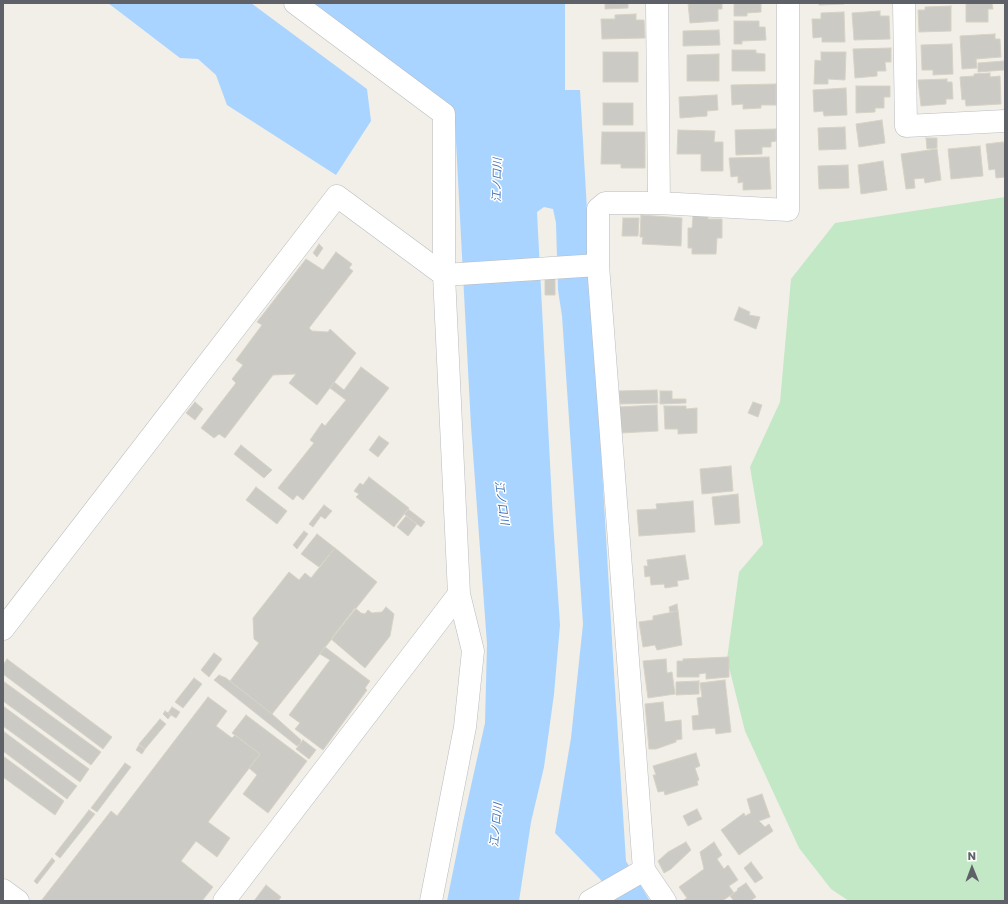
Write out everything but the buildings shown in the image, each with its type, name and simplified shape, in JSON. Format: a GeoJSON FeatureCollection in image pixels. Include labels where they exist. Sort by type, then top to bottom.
{"type":"FeatureCollection","features":[{"type":"Feature","properties":{"kind":"street"},"geometry":{"type":"LineString","coordinates":[[295,3],[444,114],[444,275],[459,594],[473,650],[465,727],[431,901]]}},
{"type":"Feature","properties":{"kind":"street"},"geometry":{"type":"LineString","coordinates":[[657,3],[660,203]]}},
{"type":"Feature","properties":{"kind":"street"},"geometry":{"type":"LineString","coordinates":[[665,901],[644,870],[598,265],[598,208],[605,203],[660,203],[788,210],[788,3]]}},
{"type":"Feature","properties":{"kind":"street"},"geometry":{"type":"LineString","coordinates":[[904,3],[906,126],[1005,121]]}},
{"type":"Feature","properties":{"kind":"street"},"geometry":{"type":"LineString","coordinates":[[3,628],[337,196],[444,275],[598,265]]}},
{"type":"Feature","properties":{"kind":"street"},"geometry":{"type":"LineString","coordinates":[[224,901],[459,594]]}},
{"type":"Feature","properties":{"kind":"street"},"geometry":{"type":"LineString","coordinates":[[597,897],[644,870]]}},
{"type":"Feature","properties":{"kind":"street"},"geometry":{"type":"LineString","coordinates":[[3,890],[18,901]]}},
{"type":"Feature","properties":{"kind":"green space"},"geometry":{"type":"Polygon","coordinates":[[[1005,197],[1005,901],[849,901],[831,889],[799,848],[745,731],[727,659],[739,572],[763,544],[750,467],[780,402],[791,279],[835,223],[1005,197]]]}},
{"type":"Feature","properties":{"kind":"water"},"geometry":{"type":"Polygon","coordinates":[[[108,3],[251,3],[367,89],[371,121],[336,175],[227,105],[216,75],[198,59],[180,58],[108,3]]]}},
{"type":"Feature","properties":{"kind":"water","name":"江ノ口川"},"geometry":{"type":"Polygon","coordinates":[[[303,3],[565,3],[565,90],[580,90],[626,861],[650,901],[616,901],[600,879],[555,833],[571,738],[583,624],[562,316],[558,290],[556,223],[553,209],[544,207],[537,212],[553,521],[560,625],[554,694],[544,767],[531,822],[519,901],[447,901],[485,723],[487,644],[471,426],[455,123],[303,3]]]}}]}
